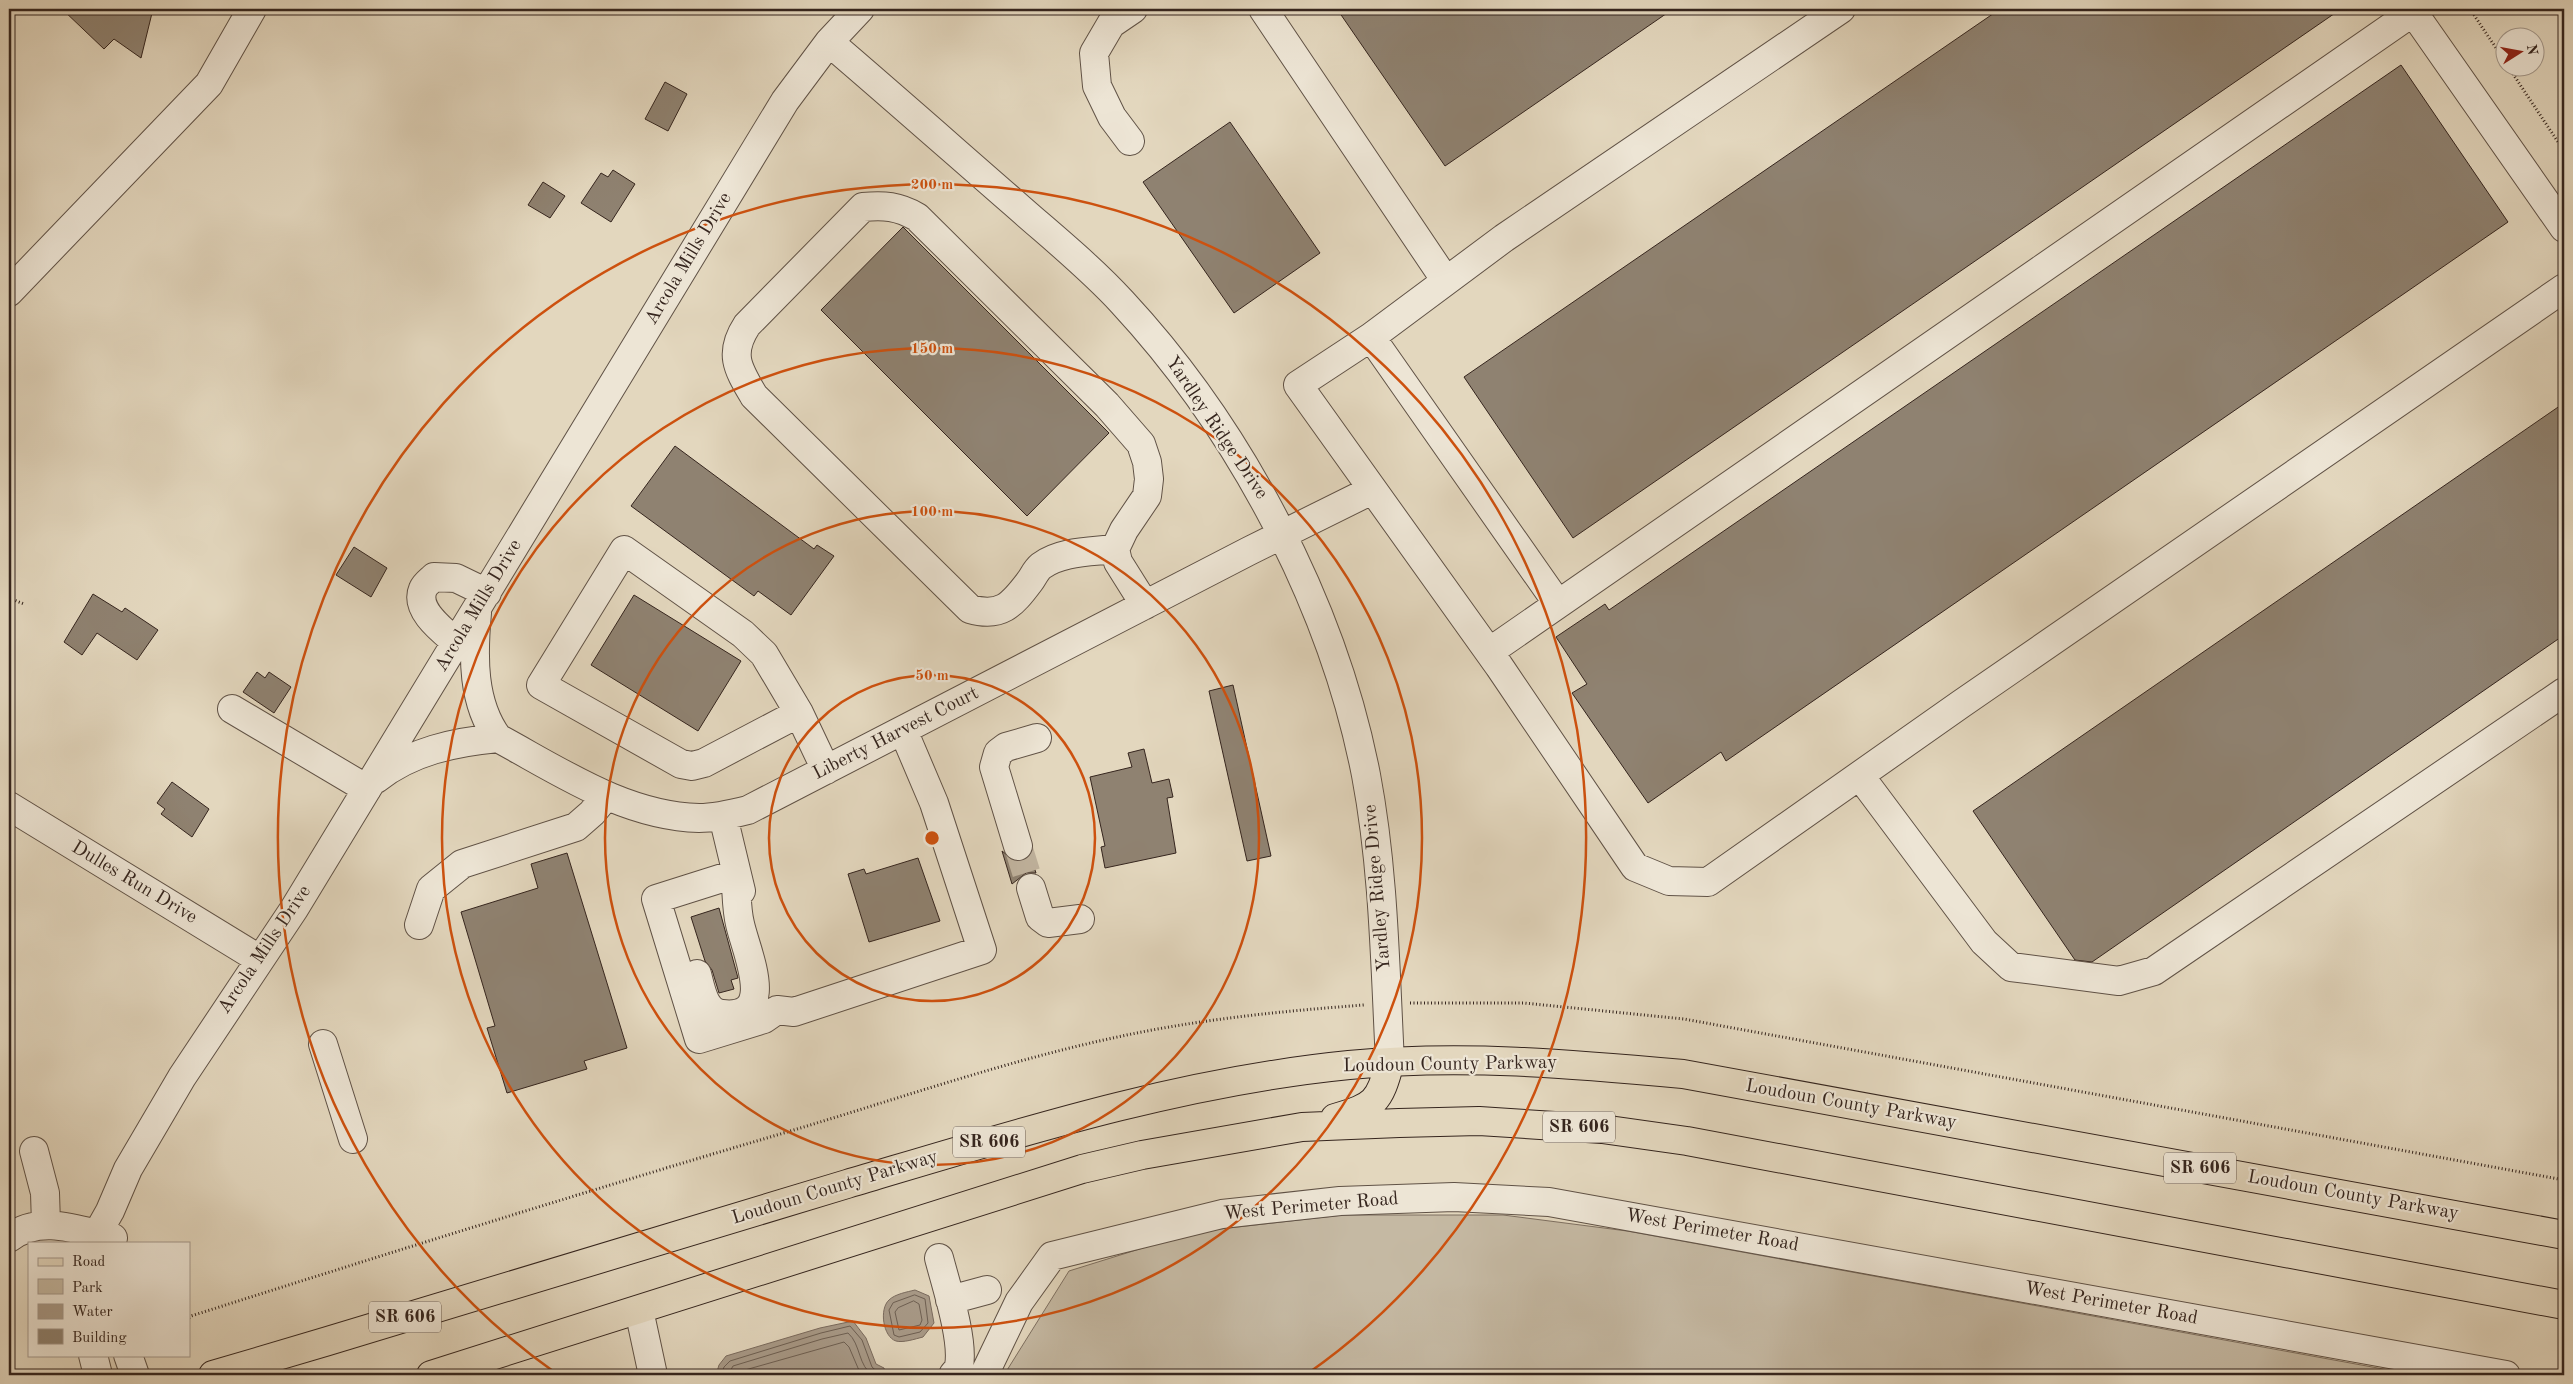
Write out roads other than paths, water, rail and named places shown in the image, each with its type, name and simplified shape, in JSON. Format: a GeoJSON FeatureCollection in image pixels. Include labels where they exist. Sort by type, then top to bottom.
{"type":"FeatureCollection","features":[{"type":"Feature","properties":{"kind":"main road"},"geometry":{"type":"LineString","coordinates":[[1302,1128],[1364,1109],[1374,1101],[1383,1088],[1390,1062]]}},
{"type":"Feature","properties":{"kind":"main road","name":"Loudoun County Parkway"},"geometry":{"type":"LineString","coordinates":[[213,1375],[1025,1131],[1198,1088],[1288,1072],[1390,1062],[1565,1063],[1683,1074],[2564,1235]]}},
{"type":"Feature","properties":{"kind":"main road","name":"SR 606"},"geometry":{"type":"LineString","coordinates":[[431,1375],[1082,1169],[1142,1155],[1302,1128],[1480,1121],[1602,1129],[1687,1141],[2564,1305]]}},
{"type":"Feature","properties":{"kind":"street"},"geometry":{"type":"LineString","coordinates":[[9,292],[209,84],[252,9]]}},
{"type":"Feature","properties":{"kind":"street","name":"Arcola Mills Drive"},"geometry":{"type":"LineString","coordinates":[[9,1238],[22,1230],[46,1224],[104,1240],[110,1210],[128,1169],[149,1130],[226,1007],[294,909],[785,101],[829,42],[860,9]]}},
{"type":"Feature","properties":{"kind":"street"},"geometry":{"type":"LineString","coordinates":[[1130,141],[1112,117],[1097,86],[1094,53],[1111,24],[1133,9]]}},
{"type":"Feature","properties":{"kind":"street"},"geometry":{"type":"LineString","coordinates":[[1263,9],[1446,281]]}},
{"type":"Feature","properties":{"kind":"street"},"geometry":{"type":"LineString","coordinates":[[1841,9],[1504,238],[1371,337],[1298,385],[1489,652],[1635,867],[1669,881],[1708,882],[2564,288]]}},
{"type":"Feature","properties":{"kind":"street"},"geometry":{"type":"LineString","coordinates":[[1489,652],[2412,10],[2564,228]]}},
{"type":"Feature","properties":{"kind":"street","name":"Yardley Ridge Drive"},"geometry":{"type":"LineString","coordinates":[[829,42],[1080,261],[1122,302],[1165,353],[1226,436],[1259,489],[1306,585],[1336,666],[1366,772],[1380,868],[1390,1062]]}},
{"type":"Feature","properties":{"kind":"street"},"geometry":{"type":"LineString","coordinates":[[1115,549],[1060,556],[1040,566],[1016,599],[1001,610],[986,614],[970,609],[754,396],[738,369],[736,356],[738,339],[747,326],[863,207],[884,205],[902,208],[917,217],[1100,398],[1141,444],[1150,479],[1147,496],[1124,530],[1115,549],[1118,562],[1145,604]]}},
{"type":"Feature","properties":{"kind":"street"},"geometry":{"type":"LineString","coordinates":[[1371,337],[1558,604]]}},
{"type":"Feature","properties":{"kind":"street","name":"Liberty Harvest Court"},"geometry":{"type":"LineString","coordinates":[[498,738],[606,796],[637,808],[700,818],[723,816],[748,810],[1145,604],[1372,490]]}},
{"type":"Feature","properties":{"kind":"street"},"geometry":{"type":"LineString","coordinates":[[798,713],[704,763],[692,766],[681,764],[541,685],[624,550],[743,634],[764,654],[798,713],[826,770]]}},
{"type":"Feature","properties":{"kind":"street"},"geometry":{"type":"LineString","coordinates":[[232,709],[369,786],[403,761],[429,751],[468,741],[498,738],[480,705],[475,655],[482,601],[456,578],[434,577],[423,588],[421,600],[432,621],[457,643]]}},
{"type":"Feature","properties":{"kind":"street"},"geometry":{"type":"LineString","coordinates":[[1860,776],[1984,942],[2010,967],[2119,981],[2154,971],[2564,692]]}},
{"type":"Feature","properties":{"kind":"street"},"geometry":{"type":"LineString","coordinates":[[735,874],[656,899],[699,1039],[764,1019],[777,1010],[794,1012],[982,950],[934,803],[903,730]]}},
{"type":"Feature","properties":{"kind":"street"},"geometry":{"type":"LineString","coordinates":[[1018,846],[994,767],[998,753],[1002,750],[1037,738]]}},
{"type":"Feature","properties":{"kind":"street"},"geometry":{"type":"LineString","coordinates":[[419,924],[431,889],[462,864],[576,827],[592,813],[606,796]]}},
{"type":"Feature","properties":{"kind":"street","name":"Dulles Run Drive"},"geometry":{"type":"LineString","coordinates":[[9,806],[259,959]]}},
{"type":"Feature","properties":{"kind":"street"},"geometry":{"type":"LineString","coordinates":[[723,816],[735,874],[777,1010]]}},
{"type":"Feature","properties":{"kind":"street"},"geometry":{"type":"LineString","coordinates":[[672,894],[706,1003],[712,1011],[720,1014],[741,1012],[750,1007],[754,999],[755,979],[739,922],[735,874]]}},
{"type":"Feature","properties":{"kind":"street"},"geometry":{"type":"LineString","coordinates":[[1031,888],[1040,917],[1048,923],[1080,919]]}},
{"type":"Feature","properties":{"kind":"street"},"geometry":{"type":"LineString","coordinates":[[324,1044],[353,1139]]}},
{"type":"Feature","properties":{"kind":"street"},"geometry":{"type":"LineString","coordinates":[[34,1151],[45,1193],[46,1224]]}},
{"type":"Feature","properties":{"kind":"street","name":"West Perimeter Road"},"geometry":{"type":"LineString","coordinates":[[984,1375],[1019,1302],[1052,1256],[1222,1214],[1340,1201],[1454,1197],[1549,1202],[2506,1375]]}},
{"type":"Feature","properties":{"kind":"street"},"geometry":{"type":"LineString","coordinates":[[939,1258],[960,1348],[959,1367],[953,1375]]}},
{"type":"Feature","properties":{"kind":"street"},"geometry":{"type":"LineString","coordinates":[[950,1300],[987,1290]]}},
{"type":"Feature","properties":{"kind":"street"},"geometry":{"type":"LineString","coordinates":[[639,1310],[654,1375]]}},
{"type":"Feature","properties":{"kind":"street"},"geometry":{"type":"LineString","coordinates":[[94,1356],[98,1375]]}},
{"type":"Feature","properties":{"kind":"street"},"geometry":{"type":"LineString","coordinates":[[128,1356],[135,1375]]}},
{"type":"Feature","properties":{"kind":"water"},"geometry":{"type":"Polygon","coordinates":[[[915,1290],[929,1296],[934,1323],[923,1337],[896,1341],[885,1329],[883,1316],[886,1304],[894,1296],[915,1290]]]}},
{"type":"Feature","properties":{"kind":"water"},"geometry":{"type":"Polygon","coordinates":[[[853,1321],[866,1338],[876,1364],[884,1368],[886,1375],[716,1375],[719,1365],[726,1356],[820,1328],[853,1321]]]}},
{"type":"Feature","properties":{"kind":"tunnel"},"geometry":{"type":"LineString","coordinates":[[1018,846],[1031,888]]}}]}
